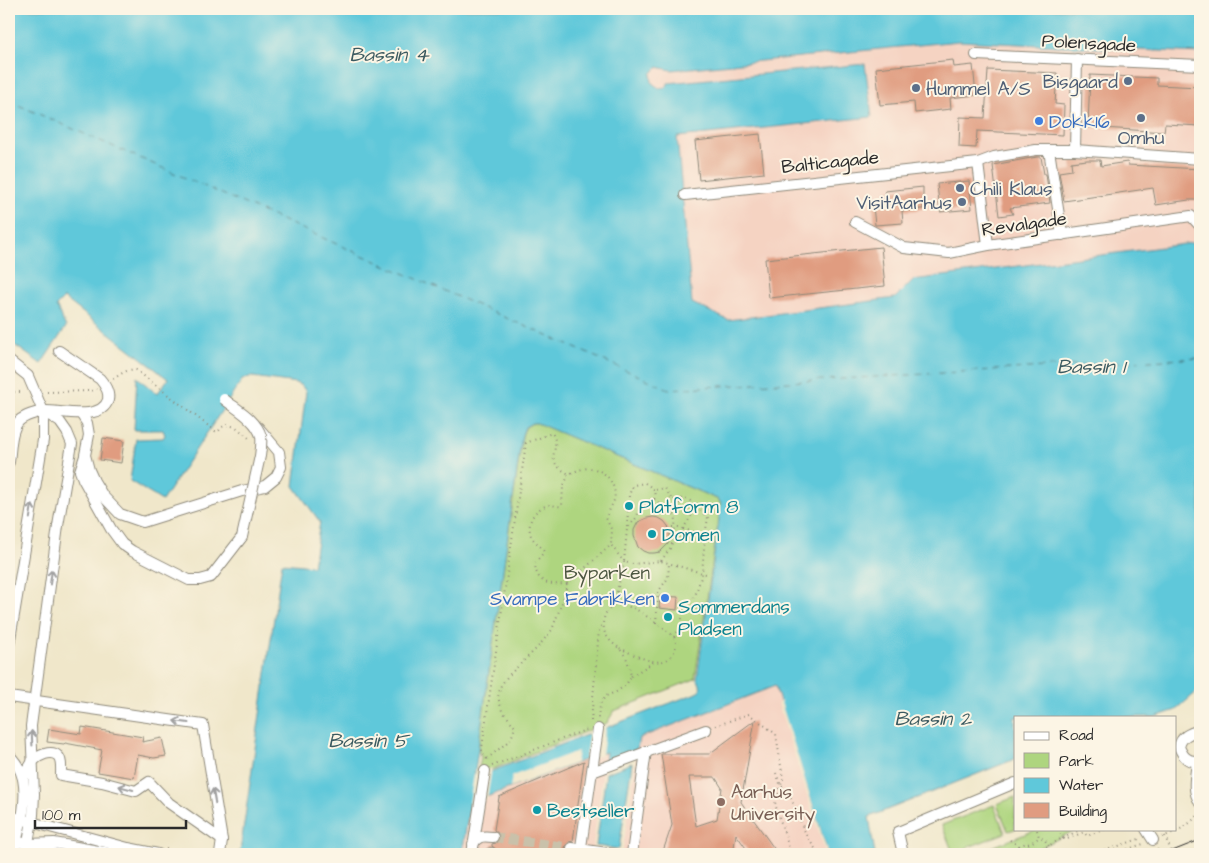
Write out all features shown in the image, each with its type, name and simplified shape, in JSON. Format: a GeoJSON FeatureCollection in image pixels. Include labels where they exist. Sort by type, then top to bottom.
{"type":"FeatureCollection","features":[{"type":"Feature","properties":{"kind":"street","name":"Polensgade"},"geometry":{"type":"LineString","coordinates":[[976,55],[1200,65]]}},
{"type":"Feature","properties":{"kind":"street"},"geometry":{"type":"LineString","coordinates":[[1074,150],[1077,59]]}},
{"type":"Feature","properties":{"kind":"street","name":"Balticagade"},"geometry":{"type":"LineString","coordinates":[[685,195],[978,163],[994,157],[1036,150],[1074,150],[1200,159]]}},
{"type":"Feature","properties":{"kind":"street"},"geometry":{"type":"LineString","coordinates":[[1049,150],[1062,234]]}},
{"type":"Feature","properties":{"kind":"street"},"geometry":{"type":"LineString","coordinates":[[978,163],[988,245]]}},
{"type":"Feature","properties":{"kind":"street","name":"Revalgade"},"geometry":{"type":"LineString","coordinates":[[856,222],[904,248],[949,253],[988,245],[1191,216],[1200,226]]}},
{"type":"Feature","properties":{"kind":"street"},"geometry":{"type":"LineString","coordinates":[[9,462],[15,427],[20,420],[43,411],[82,414],[100,409],[106,403],[108,393],[100,379],[59,351]]}},
{"type":"Feature","properties":{"kind":"street"},"geometry":{"type":"LineString","coordinates":[[9,361],[28,376],[43,411],[42,440],[9,646]]}},
{"type":"Feature","properties":{"kind":"street"},"geometry":{"type":"LineString","coordinates":[[82,414],[87,423],[89,435],[80,471],[111,529],[122,544],[132,551],[189,580],[211,577],[242,537],[260,456],[262,443],[260,434],[250,419],[224,399],[253,421],[279,452],[281,466],[276,477],[265,486],[242,491],[143,522],[120,514],[103,496],[89,470],[85,455]]}},
{"type":"Feature","properties":{"kind":"street"},"geometry":{"type":"LineString","coordinates":[[27,849],[33,822],[34,794],[31,726],[58,526],[72,444],[60,422],[43,411]]}},
{"type":"Feature","properties":{"kind":"street"},"geometry":{"type":"LineString","coordinates":[[100,510],[103,496]]}},
{"type":"Feature","properties":{"kind":"street"},"geometry":{"type":"LineString","coordinates":[[9,697],[203,725],[222,840],[220,854]]}},
{"type":"Feature","properties":{"kind":"street"},"geometry":{"type":"LineString","coordinates":[[598,730],[578,851],[614,854]]}},
{"type":"Feature","properties":{"kind":"street"},"geometry":{"type":"LineString","coordinates":[[592,772],[706,730]]}},
{"type":"Feature","properties":{"kind":"street"},"geometry":{"type":"LineString","coordinates":[[1200,730],[1182,739],[1179,747],[1185,758],[1191,762],[1199,760],[1195,781],[1195,795],[1200,802]]}},
{"type":"Feature","properties":{"kind":"street"},"geometry":{"type":"LineString","coordinates":[[632,854],[646,751]]}},
{"type":"Feature","properties":{"kind":"street"},"geometry":{"type":"LineString","coordinates":[[23,778],[33,762],[41,755],[54,753],[60,761],[61,775],[102,782],[136,791],[149,782],[169,803],[222,840]]}},
{"type":"Feature","properties":{"kind":"street"},"geometry":{"type":"LineString","coordinates":[[9,755],[23,778],[24,794],[22,819],[12,841],[14,854]]}},
{"type":"Feature","properties":{"kind":"street"},"geometry":{"type":"LineString","coordinates":[[473,849],[485,770]]}},
{"type":"Feature","properties":{"kind":"street"},"geometry":{"type":"LineString","coordinates":[[903,854],[898,832],[1014,783]]}},
{"type":"Feature","properties":{"kind":"street"},"geometry":{"type":"LineString","coordinates":[[9,816],[158,854]]}},
{"type":"Feature","properties":{"kind":"street"},"geometry":{"type":"LineString","coordinates":[[1147,830],[1153,840]]}},
{"type":"Feature","properties":{"kind":"street"},"geometry":{"type":"LineString","coordinates":[[473,849],[475,840],[482,836],[493,840]]}},
{"type":"Feature","properties":{"kind":"street"},"geometry":{"type":"LineString","coordinates":[[12,841],[27,849],[56,854]]}},
{"type":"Feature","properties":{"kind":"street"},"geometry":{"type":"LineString","coordinates":[[27,849],[54,842],[115,854]]}},
{"type":"Feature","properties":{"kind":"path"},"geometry":{"type":"LineString","coordinates":[[9,392],[90,391],[105,385],[131,369],[136,370],[156,384],[216,431],[218,432],[228,424],[250,438]]}},
{"type":"Feature","properties":{"kind":"path"},"geometry":{"type":"LineString","coordinates":[[569,474],[559,469],[553,460],[555,438],[552,433],[526,443],[482,748],[482,753],[486,759],[511,739],[514,727],[502,711],[498,697],[501,685],[552,630],[567,584],[611,545]]}},
{"type":"Feature","properties":{"kind":"path"},"geometry":{"type":"LineString","coordinates":[[567,584],[553,585],[543,581],[536,572],[535,563],[544,552],[532,537],[529,528],[535,512],[550,505],[562,506],[563,487],[569,474],[589,468],[601,471],[611,480],[614,498],[606,518],[612,531],[611,545],[624,562],[633,564],[661,561],[709,576]]}},
{"type":"Feature","properties":{"kind":"path"},"geometry":{"type":"LineString","coordinates":[[485,770],[590,728],[600,630],[605,614],[614,604],[624,562],[629,495],[633,485],[645,483],[655,490],[665,488],[672,500]]}},
{"type":"Feature","properties":{"kind":"path"},"geometry":{"type":"LineString","coordinates":[[654,499],[655,490]]}},
{"type":"Feature","properties":{"kind":"path"},"geometry":{"type":"LineString","coordinates":[[666,508],[672,500],[687,498],[708,518],[702,574],[695,596],[682,610],[681,626],[674,637]]}},
{"type":"Feature","properties":{"kind":"path"},"geometry":{"type":"LineString","coordinates":[[654,499],[676,517]]}},
{"type":"Feature","properties":{"kind":"path"},"geometry":{"type":"LineString","coordinates":[[626,529],[637,517],[640,506],[654,499]]}},
{"type":"Feature","properties":{"kind":"path"},"geometry":{"type":"LineString","coordinates":[[661,561],[671,547],[681,499]]}},
{"type":"Feature","properties":{"kind":"path"},"geometry":{"type":"LineString","coordinates":[[683,529],[697,507]]}},
{"type":"Feature","properties":{"kind":"path"},"geometry":{"type":"LineString","coordinates":[[668,527],[705,535]]}},
{"type":"Feature","properties":{"kind":"path"},"geometry":{"type":"LineString","coordinates":[[656,623],[658,592],[668,578],[670,563]]}},
{"type":"Feature","properties":{"kind":"path"},"geometry":{"type":"LineString","coordinates":[[598,730],[601,702],[606,696],[626,685],[631,676],[654,662],[671,658],[675,650],[676,642],[674,637],[656,623],[634,608],[614,604]]}},
{"type":"Feature","properties":{"kind":"path"},"geometry":{"type":"LineString","coordinates":[[603,623],[605,634],[611,642],[619,648],[654,662]]}},
{"type":"Feature","properties":{"kind":"path"},"geometry":{"type":"LineString","coordinates":[[619,648],[626,657],[631,676]]}},
{"type":"Feature","properties":{"kind":"path"},"geometry":{"type":"LineString","coordinates":[[706,730],[749,714],[776,734],[783,779],[775,804],[791,854]]}},
{"type":"Feature","properties":{"kind":"path"},"geometry":{"type":"LineString","coordinates":[[776,773],[780,786],[788,791],[807,837],[819,854]]}},
{"type":"Feature","properties":{"kind":"path"},"geometry":{"type":"LineString","coordinates":[[1019,846],[1036,840],[1038,836],[1037,830]]}},
{"type":"Feature","properties":{"kind":"path"},"geometry":{"type":"LineString","coordinates":[[1059,830],[1063,838]]}},
{"type":"Feature","properties":{"kind":"path"},"geometry":{"type":"LineString","coordinates":[[1063,838],[1065,840],[1084,832],[1087,836],[1102,830]]}},
{"type":"Feature","properties":{"kind":"path"},"geometry":{"type":"LineString","coordinates":[[1033,854],[1076,831]]}},
{"type":"Feature","properties":{"kind":"path"},"geometry":{"type":"LineString","coordinates":[[1038,836],[1044,839],[1049,846]]}},
{"type":"Feature","properties":{"kind":"path"},"geometry":{"type":"LineString","coordinates":[[1165,836],[1172,854]]}},
{"type":"Feature","properties":{"kind":"path"},"geometry":{"type":"LineString","coordinates":[[1095,854],[1139,839]]}},
{"type":"Feature","properties":{"kind":"path"},"geometry":{"type":"LineString","coordinates":[[1010,840],[1019,846]]}},
{"type":"Feature","properties":{"kind":"path"},"geometry":{"type":"LineString","coordinates":[[1019,846],[1020,854]]}},
{"type":"Feature","properties":{"kind":"shaded area"},"geometry":{"type":"Polygon","coordinates":[[[959,41],[1200,52],[1200,242],[914,280],[895,298],[728,320],[692,303],[677,137],[872,117],[865,64],[668,83],[667,87],[659,88],[652,83],[651,74],[657,67],[959,41]]]}},
{"type":"Feature","properties":{"kind":"shaded area","name":"Aarhus University"},"geometry":{"type":"Polygon","coordinates":[[[776,686],[829,854],[622,854],[639,738],[776,686]]]}},
{"type":"Feature","properties":{"kind":"shaded area","name":"Bestseller"},"geometry":{"type":"Polygon","coordinates":[[[606,751],[592,854],[462,854],[470,803],[606,751]]]}},
{"type":"Feature","properties":{"kind":"green space","name":"Byparken"},"geometry":{"type":"Polygon","coordinates":[[[534,423],[719,500],[721,505],[695,679],[614,711],[607,723],[478,775],[481,756],[478,750],[522,437],[526,428],[534,423]]]}},
{"type":"Feature","properties":{"kind":"green space"},"geometry":{"type":"Polygon","coordinates":[[[1014,797],[1014,829],[1008,831],[997,804],[1014,797]]]}},
{"type":"Feature","properties":{"kind":"green space"},"geometry":{"type":"Polygon","coordinates":[[[994,805],[1005,833],[953,853],[942,825],[994,805]]]}},
{"type":"Feature","properties":{"kind":"green space"},"geometry":{"type":"Polygon","coordinates":[[[1035,830],[1075,830],[1028,854],[974,854],[1035,830]]]}},
{"type":"Feature","properties":{"kind":"water"},"geometry":{"type":"Polygon","coordinates":[[[9,9],[1200,9],[1200,53],[959,41],[671,70],[657,67],[651,74],[652,83],[659,88],[667,87],[668,83],[865,64],[872,117],[677,137],[692,303],[728,320],[895,298],[913,280],[1200,242],[1200,689],[1176,710],[1158,716],[1014,716],[1014,759],[869,817],[875,854],[828,854],[775,686],[639,738],[637,749],[605,762],[606,752],[470,803],[462,854],[249,854],[240,852],[282,563],[313,566],[320,522],[294,486],[306,392],[302,386],[296,383],[253,377],[242,380],[162,501],[130,481],[136,439],[163,438],[165,435],[163,430],[134,430],[137,377],[157,394],[168,379],[64,298],[56,306],[66,327],[41,364],[9,341],[9,9]],[[532,423],[525,427],[522,435],[474,778],[700,691],[697,679],[721,504],[719,500],[537,423],[532,423]]]}},
{"type":"Feature","properties":{"kind":"water"},"geometry":{"type":"Polygon","coordinates":[[[632,763],[619,849],[596,846],[606,773],[632,763]]]}},
{"type":"Feature","properties":{"kind":"pier"},"geometry":{"type":"Polygon","coordinates":[[[781,701],[828,854],[826,854],[778,703],[781,701]]]}},
{"type":"Feature","properties":{"kind":"pier"},"geometry":{"type":"Polygon","coordinates":[[[606,724],[602,755],[585,760],[589,731],[606,724]]]}},
{"type":"Feature","properties":{"kind":"pier"},"geometry":{"type":"Polygon","coordinates":[[[578,751],[576,763],[510,788],[512,776],[578,751]]]}},
{"type":"Feature","properties":{"kind":"pier"},"geometry":{"type":"Polygon","coordinates":[[[492,768],[487,799],[469,805],[474,775],[492,768]]]}},
{"type":"Feature","properties":{"kind":"building"},"geometry":{"type":"Polygon","coordinates":[[[953,60],[954,67],[973,65],[976,95],[950,98],[951,109],[915,113],[914,102],[880,105],[876,68],[953,60]]]}},
{"type":"Feature","properties":{"kind":"building"},"geometry":{"type":"Polygon","coordinates":[[[988,70],[1057,73],[1055,104],[1064,105],[1063,135],[977,131],[976,148],[959,147],[960,117],[985,118],[988,70]]]}},
{"type":"Feature","properties":{"kind":"building"},"geometry":{"type":"Polygon","coordinates":[[[1090,75],[1157,78],[1157,85],[1200,87],[1200,126],[1165,124],[1164,132],[1088,127],[1090,75]]]}},
{"type":"Feature","properties":{"kind":"building"},"geometry":{"type":"Polygon","coordinates":[[[760,134],[764,173],[699,180],[695,141],[760,134]]]}},
{"type":"Feature","properties":{"kind":"building"},"geometry":{"type":"Polygon","coordinates":[[[1041,157],[1044,174],[1046,174],[1050,203],[1010,208],[1013,214],[999,216],[993,165],[1041,157]]]}},
{"type":"Feature","properties":{"kind":"building"},"geometry":{"type":"Polygon","coordinates":[[[1100,160],[1101,166],[1127,162],[1128,165],[1200,169],[1200,200],[1156,205],[1153,188],[1064,201],[1059,172],[1072,170],[1071,162],[1100,160]]]}},
{"type":"Feature","properties":{"kind":"building"},"geometry":{"type":"Polygon","coordinates":[[[969,181],[972,209],[940,212],[937,184],[969,181]]]}},
{"type":"Feature","properties":{"kind":"building"},"geometry":{"type":"Polygon","coordinates":[[[923,187],[923,209],[902,211],[903,223],[875,225],[873,206],[884,205],[883,201],[886,201],[885,191],[923,187]]]}},
{"type":"Feature","properties":{"kind":"building"},"geometry":{"type":"Polygon","coordinates":[[[881,247],[885,286],[769,298],[765,259],[881,247]]]}},
{"type":"Feature","properties":{"kind":"building"},"geometry":{"type":"Polygon","coordinates":[[[103,438],[124,441],[121,463],[100,460],[103,438]]]}},
{"type":"Feature","properties":{"kind":"building","name":"Domen"},"geometry":{"type":"Polygon","coordinates":[[[653,517],[664,521],[668,526],[670,538],[668,544],[660,552],[648,553],[638,547],[634,530],[638,522],[653,517]]]}},
{"type":"Feature","properties":{"kind":"building"},"geometry":{"type":"Polygon","coordinates":[[[660,596],[678,597],[677,610],[659,608],[660,596]]]}},
{"type":"Feature","properties":{"kind":"building"},"geometry":{"type":"Polygon","coordinates":[[[755,720],[741,802],[778,854],[750,854],[736,834],[733,854],[662,854],[672,825],[661,754],[709,754],[755,720]],[[689,777],[696,826],[717,819],[722,788],[715,777],[689,777]]]}},
{"type":"Feature","properties":{"kind":"building"},"geometry":{"type":"Polygon","coordinates":[[[82,727],[143,737],[142,742],[162,738],[166,756],[154,758],[138,755],[134,778],[98,772],[102,750],[65,743],[47,742],[49,729],[81,734],[82,727]]]}},
{"type":"Feature","properties":{"kind":"building","name":"Bestseller"},"geometry":{"type":"Polygon","coordinates":[[[584,761],[573,841],[569,842],[565,847],[566,851],[570,854],[498,854],[492,844],[496,843],[500,838],[499,834],[494,830],[499,797],[584,761]]]}},
{"type":"Feature","properties":{"kind":"ferry route"},"geometry":{"type":"LineString","coordinates":[[9,101],[669,389],[1200,358]]}},
{"type":"Feature","properties":{"kind":"tunnel"},"geometry":{"type":"LineString","coordinates":[[493,837],[572,848]]}},
{"type":"Feature","properties":{"kind":"tram line"},"geometry":{"type":"LineString","coordinates":[[1165,854],[1200,840]]}},
{"type":"Feature","properties":{"kind":"place","name":"Bisgaard"},"geometry":{"type":"Point","coordinates":[1128,81]}},
{"type":"Feature","properties":{"kind":"place","name":"Hummel A/S"},"geometry":{"type":"Point","coordinates":[916,88]}},
{"type":"Feature","properties":{"kind":"place","name":"Omhu"},"geometry":{"type":"Point","coordinates":[1141,118]}},
{"type":"Feature","properties":{"kind":"place","name":"Dokk16"},"geometry":{"type":"Point","coordinates":[1039,121]}},
{"type":"Feature","properties":{"kind":"place","name":"Chili Klaus"},"geometry":{"type":"Point","coordinates":[960,188]}},
{"type":"Feature","properties":{"kind":"place","name":"VisitAarhus"},"geometry":{"type":"Point","coordinates":[962,202]}},
{"type":"Feature","properties":{"kind":"place","name":"Platform 8"},"geometry":{"type":"Point","coordinates":[629,506]}},
{"type":"Feature","properties":{"kind":"place","name":"Domen"},"geometry":{"type":"Point","coordinates":[652,534]}},
{"type":"Feature","properties":{"kind":"place","name":"Svampe Fabrikken"},"geometry":{"type":"Point","coordinates":[665,598]}},
{"type":"Feature","properties":{"kind":"place","name":"Sommerdans Pladsen"},"geometry":{"type":"Point","coordinates":[668,617]}},
{"type":"Feature","properties":{"kind":"place","name":"Aarhus University"},"geometry":{"type":"Point","coordinates":[721,802]}},
{"type":"Feature","properties":{"kind":"place","name":"Bestseller"},"geometry":{"type":"Point","coordinates":[537,810]}},
{"type":"Feature","properties":{"kind":"water label","name":"Bassin 4"},"geometry":{"type":"Point","coordinates":[389,54]}},
{"type":"Feature","properties":{"kind":"water label","name":"Bassin 1"},"geometry":{"type":"Point","coordinates":[1091,366]}},
{"type":"Feature","properties":{"kind":"water label","name":"Bassin 2"},"geometry":{"type":"Point","coordinates":[933,718]}},
{"type":"Feature","properties":{"kind":"water label","name":"Bassin 5"},"geometry":{"type":"Point","coordinates":[368,740]}}]}
